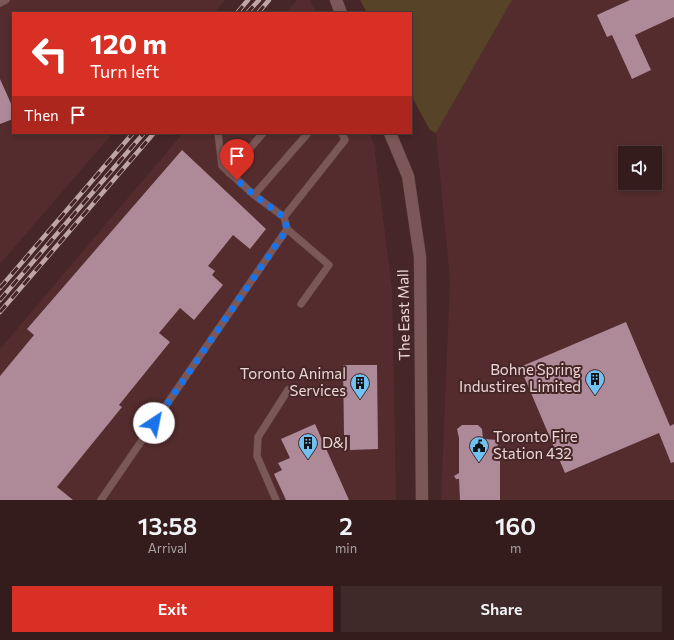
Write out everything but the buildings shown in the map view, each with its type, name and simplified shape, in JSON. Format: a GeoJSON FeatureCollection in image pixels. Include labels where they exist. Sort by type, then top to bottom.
{"type":"FeatureCollection","features":[{"type":"Feature","properties":{"kind":"main road"},"geometry":{"type":"LineString","coordinates":[[336,0],[341,12]]}},
{"type":"Feature","properties":{"kind":"main road","name":"The East Mall"},"geometry":{"type":"LineString","coordinates":[[390,134],[408,176],[420,257],[422,500]]}},
{"type":"Feature","properties":{"kind":"lane"},"geometry":{"type":"LineString","coordinates":[[0,3],[6,0]]}},
{"type":"Feature","properties":{"kind":"lane"},"geometry":{"type":"LineString","coordinates":[[218,134],[222,166],[254,195],[284,217],[287,229],[329,265],[301,304]]}},
{"type":"Feature","properties":{"kind":"lane"},"geometry":{"type":"LineString","coordinates":[[229,173],[262,134]]}},
{"type":"Feature","properties":{"kind":"lane"},"geometry":{"type":"LineString","coordinates":[[254,195],[307,134]]}},
{"type":"Feature","properties":{"kind":"lane"},"geometry":{"type":"LineString","coordinates":[[284,217],[345,140],[342,134]]}},
{"type":"Feature","properties":{"kind":"lane"},"geometry":{"type":"LineString","coordinates":[[101,500],[287,229]]}},
{"type":"Feature","properties":{"kind":"lane"},"geometry":{"type":"LineString","coordinates":[[276,500],[257,456],[258,437],[288,390]]}},
{"type":"Feature","properties":{"kind":"shaded area"},"geometry":{"type":"Polygon","coordinates":[[[0,0],[225,0],[215,12],[12,12],[12,134],[112,134],[0,264],[0,0]]]}},
{"type":"Feature","properties":{"kind":"shaded area"},"geometry":{"type":"Polygon","coordinates":[[[297,0],[310,0],[316,12],[287,12],[297,0]]]}},
{"type":"Feature","properties":{"kind":"shaded area"},"geometry":{"type":"Polygon","coordinates":[[[360,0],[512,0],[436,133],[430,130],[412,97],[412,12],[366,12],[360,0]]]}},
{"type":"Feature","properties":{"kind":"shaded area"},"geometry":{"type":"Polygon","coordinates":[[[512,0],[674,0],[674,500],[441,500],[450,280],[436,133],[512,0]]]}},
{"type":"Feature","properties":{"kind":"shaded area"},"geometry":{"type":"Polygon","coordinates":[[[182,134],[369,134],[374,144],[392,289],[396,500],[0,500],[0,349],[182,134]]]}},
{"type":"Feature","properties":{"kind":"railway"},"geometry":{"type":"LineString","coordinates":[[238,12],[248,0]]}},
{"type":"Feature","properties":{"kind":"railway"},"geometry":{"type":"LineString","coordinates":[[248,12],[259,0]]}},
{"type":"Feature","properties":{"kind":"railway"},"geometry":{"type":"LineString","coordinates":[[259,12],[269,0]]}},
{"type":"Feature","properties":{"kind":"railway"},"geometry":{"type":"LineString","coordinates":[[0,288],[132,134]]}},
{"type":"Feature","properties":{"kind":"railway"},"geometry":{"type":"LineString","coordinates":[[0,300],[143,134]]}},
{"type":"Feature","properties":{"kind":"railway"},"geometry":{"type":"LineString","coordinates":[[0,312],[153,134]]}},
{"type":"Feature","properties":{"kind":"place","name":"Bohne Spring Industires Limited"},"geometry":{"type":"Point","coordinates":[595,396]}},
{"type":"Feature","properties":{"kind":"place","name":"Toronto Animal Services"},"geometry":{"type":"Point","coordinates":[360,400]}},
{"type":"Feature","properties":{"kind":"place","name":"D&J"},"geometry":{"type":"Point","coordinates":[308,460]}},
{"type":"Feature","properties":{"kind":"place","name":"Toronto Fire Station 432"},"geometry":{"type":"Point","coordinates":[479,463]}},
{"type":"Feature","properties":{"kind":"route"},"geometry":{"type":"LineString","coordinates":[[154,423],[287,229],[284,217],[254,195],[237,180]]}}]}
